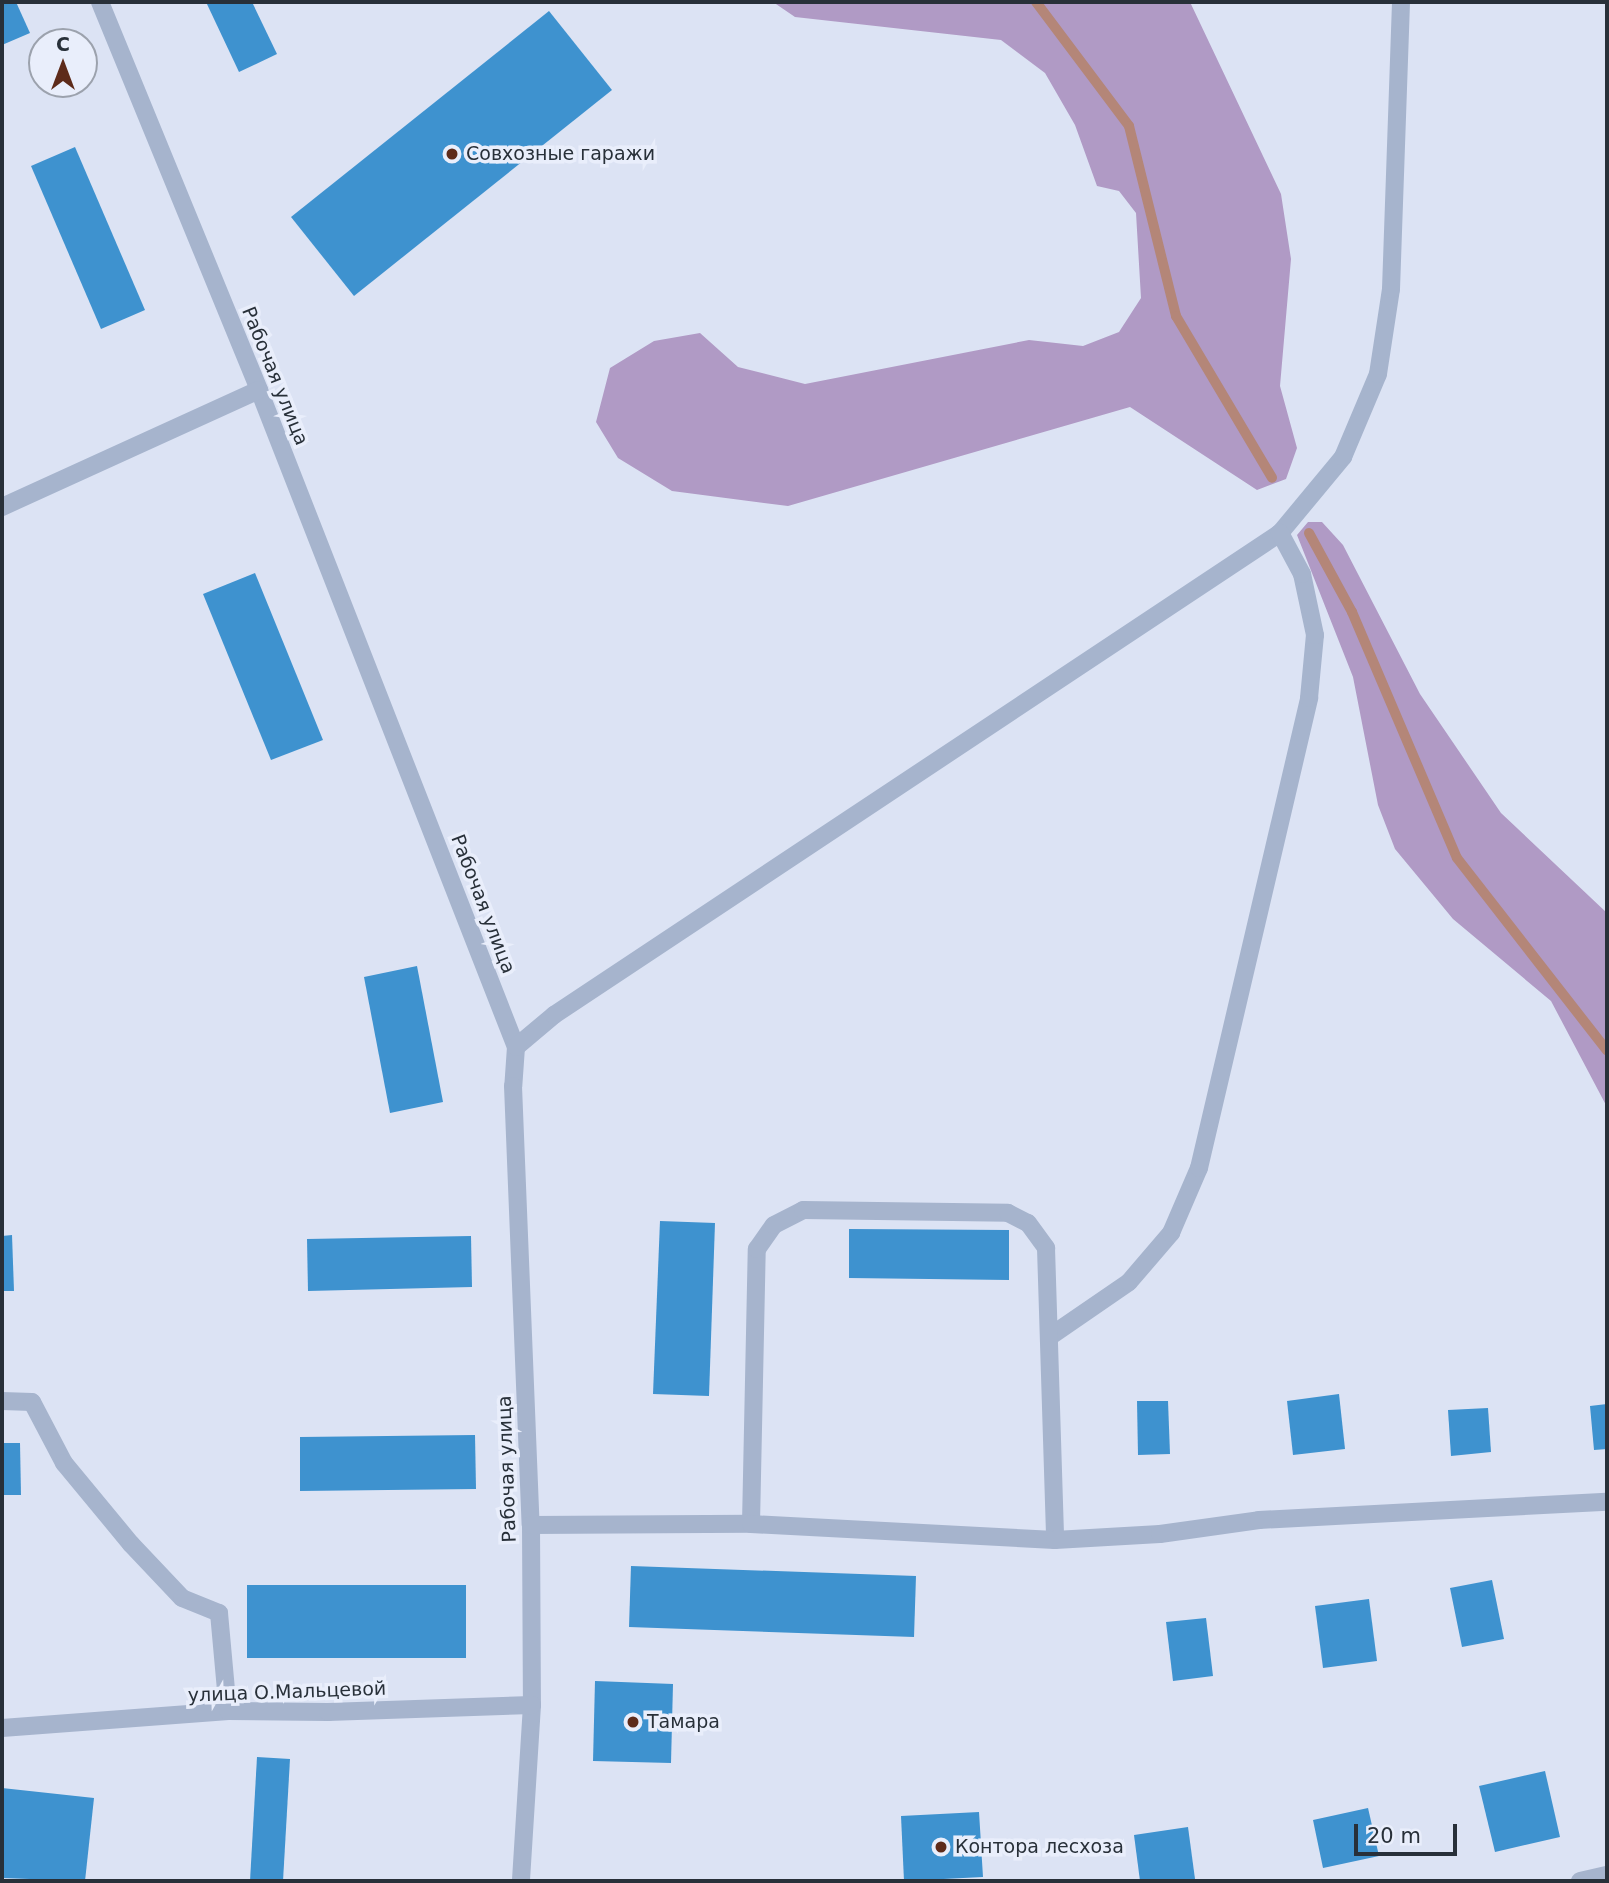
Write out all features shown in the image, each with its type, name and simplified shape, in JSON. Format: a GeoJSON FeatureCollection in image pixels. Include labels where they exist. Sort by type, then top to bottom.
{"type":"FeatureCollection","features":[{"type":"Feature","properties":{"kind":"street","name":"Рабочая улица"},"geometry":{"type":"LineString","coordinates":[[100,2],[259,390],[516,1047],[513,1086],[531,1525],[532,1705],[521,1881]]}},
{"type":"Feature","properties":{"kind":"street"},"geometry":{"type":"LineString","coordinates":[[516,1047],[554,1015],[1280,533],[1343,457],[1378,374],[1391,289],[1401,2]]}},
{"type":"Feature","properties":{"kind":"street"},"geometry":{"type":"LineString","coordinates":[[2,507],[259,390]]}},
{"type":"Feature","properties":{"kind":"street"},"geometry":{"type":"LineString","coordinates":[[1052,1335],[1129,1282],[1171,1233],[1199,1168],[1309,698],[1315,635],[1302,574],[1280,533]]}},
{"type":"Feature","properties":{"kind":"street"},"geometry":{"type":"LineString","coordinates":[[751,1524],[758,1249],[774,1225],[803,1210],[1008,1213],[1028,1223],[1046,1248],[1052,1335],[1055,1540]]}},
{"type":"Feature","properties":{"kind":"street"},"geometry":{"type":"LineString","coordinates":[[2,1401],[32,1402],[64,1463],[131,1544],[182,1598],[219,1613],[228,1711]]}},
{"type":"Feature","properties":{"kind":"street"},"geometry":{"type":"LineString","coordinates":[[531,1525],[751,1524],[1055,1540],[1160,1534],[1259,1520],[1607,1502]]}},
{"type":"Feature","properties":{"kind":"street","name":"улица О.Мальцевой"},"geometry":{"type":"LineString","coordinates":[[2,1728],[228,1711],[328,1712],[532,1705]]}},
{"type":"Feature","properties":{"kind":"street"},"geometry":{"type":"LineString","coordinates":[[1580,1881],[1607,1875]]}},
{"type":"Feature","properties":{"kind":"shaded area"},"geometry":{"type":"Polygon","coordinates":[[[773,2],[1190,2],[1281,194],[1291,259],[1280,386],[1297,448],[1286,479],[1257,490],[1130,407],[788,506],[672,491],[618,458],[596,422],[610,368],[654,341],[700,333],[738,367],[805,384],[1029,340],[1083,346],[1119,332],[1141,298],[1136,213],[1119,191],[1097,186],[1075,125],[1045,73],[1001,40],[795,17],[773,2]]]}},
{"type":"Feature","properties":{"kind":"shaded area"},"geometry":{"type":"Polygon","coordinates":[[[1308,522],[1322,522],[1343,545],[1420,694],[1501,813],[1607,913],[1607,1107],[1551,1001],[1453,919],[1395,849],[1378,805],[1353,677],[1297,535],[1308,522]]]}},
{"type":"Feature","properties":{"kind":"building"},"geometry":{"type":"Polygon","coordinates":[[[2,2],[16,2],[28,34],[2,45],[2,2]]]}},
{"type":"Feature","properties":{"kind":"building"},"geometry":{"type":"Polygon","coordinates":[[[206,2],[252,2],[277,54],[239,72],[206,2]]]}},
{"type":"Feature","properties":{"kind":"building","name":"Совхозные гаражи"},"geometry":{"type":"Polygon","coordinates":[[[549,11],[612,90],[354,296],[291,217],[549,11]]]}},
{"type":"Feature","properties":{"kind":"building"},"geometry":{"type":"Polygon","coordinates":[[[75,147],[145,310],[101,329],[31,166],[75,147]]]}},
{"type":"Feature","properties":{"kind":"building"},"geometry":{"type":"Polygon","coordinates":[[[255,573],[323,740],[271,760],[203,594],[255,573]]]}},
{"type":"Feature","properties":{"kind":"building"},"geometry":{"type":"Polygon","coordinates":[[[417,966],[443,1102],[390,1113],[364,977],[417,966]]]}},
{"type":"Feature","properties":{"kind":"building"},"geometry":{"type":"Polygon","coordinates":[[[660,1221],[715,1223],[709,1396],[653,1394],[660,1221]]]}},
{"type":"Feature","properties":{"kind":"building"},"geometry":{"type":"Polygon","coordinates":[[[849,1229],[1009,1230],[1009,1280],[849,1278],[849,1229]]]}},
{"type":"Feature","properties":{"kind":"building"},"geometry":{"type":"Polygon","coordinates":[[[12,1235],[14,1291],[2,1291],[2,1236],[12,1235]]]}},
{"type":"Feature","properties":{"kind":"building"},"geometry":{"type":"Polygon","coordinates":[[[471,1236],[472,1287],[308,1291],[307,1239],[471,1236]]]}},
{"type":"Feature","properties":{"kind":"building"},"geometry":{"type":"Polygon","coordinates":[[[1339,1394],[1345,1449],[1293,1455],[1287,1401],[1339,1394]]]}},
{"type":"Feature","properties":{"kind":"building"},"geometry":{"type":"Polygon","coordinates":[[[1137,1401],[1168,1401],[1170,1454],[1138,1455],[1137,1401]]]}},
{"type":"Feature","properties":{"kind":"building"},"geometry":{"type":"Polygon","coordinates":[[[1607,1404],[1607,1449],[1594,1450],[1590,1406],[1607,1404]]]}},
{"type":"Feature","properties":{"kind":"building"},"geometry":{"type":"Polygon","coordinates":[[[1488,1408],[1491,1452],[1451,1456],[1448,1410],[1488,1408]]]}},
{"type":"Feature","properties":{"kind":"building"},"geometry":{"type":"Polygon","coordinates":[[[475,1435],[476,1489],[300,1491],[300,1437],[475,1435]]]}},
{"type":"Feature","properties":{"kind":"building"},"geometry":{"type":"Polygon","coordinates":[[[2,1443],[20,1443],[21,1495],[2,1495],[2,1443]]]}},
{"type":"Feature","properties":{"kind":"building"},"geometry":{"type":"Polygon","coordinates":[[[631,1566],[916,1576],[914,1637],[629,1627],[631,1566]]]}},
{"type":"Feature","properties":{"kind":"building"},"geometry":{"type":"Polygon","coordinates":[[[1492,1580],[1504,1639],[1462,1647],[1450,1588],[1492,1580]]]}},
{"type":"Feature","properties":{"kind":"building"},"geometry":{"type":"Polygon","coordinates":[[[247,1585],[466,1585],[466,1658],[247,1658],[247,1585]]]}},
{"type":"Feature","properties":{"kind":"building"},"geometry":{"type":"Polygon","coordinates":[[[1369,1599],[1377,1661],[1323,1668],[1315,1606],[1369,1599]]]}},
{"type":"Feature","properties":{"kind":"building"},"geometry":{"type":"Polygon","coordinates":[[[1206,1618],[1213,1676],[1173,1681],[1166,1622],[1206,1618]]]}},
{"type":"Feature","properties":{"kind":"building","name":"Тамара"},"geometry":{"type":"Polygon","coordinates":[[[595,1681],[673,1684],[671,1763],[593,1761],[595,1681]]]}},
{"type":"Feature","properties":{"kind":"building"},"geometry":{"type":"Polygon","coordinates":[[[257,1757],[290,1759],[283,1881],[250,1881],[257,1757]]]}},
{"type":"Feature","properties":{"kind":"building"},"geometry":{"type":"Polygon","coordinates":[[[1545,1771],[1560,1837],[1495,1852],[1479,1786],[1545,1771]]]}},
{"type":"Feature","properties":{"kind":"building"},"geometry":{"type":"Polygon","coordinates":[[[2,1788],[94,1798],[85,1881],[2,1878],[2,1788]]]}},
{"type":"Feature","properties":{"kind":"building"},"geometry":{"type":"Polygon","coordinates":[[[1368,1808],[1379,1856],[1323,1868],[1313,1820],[1368,1808]]]}},
{"type":"Feature","properties":{"kind":"building","name":"Контора лесхоза"},"geometry":{"type":"Polygon","coordinates":[[[979,1812],[983,1877],[904,1881],[901,1816],[979,1812]]]}},
{"type":"Feature","properties":{"kind":"building"},"geometry":{"type":"Polygon","coordinates":[[[1188,1827],[1195,1879],[1140,1881],[1134,1835],[1188,1827]]]}},
{"type":"Feature","properties":{"kind":"waterway"},"geometry":{"type":"LineString","coordinates":[[1036,2],[1129,126],[1176,316],[1272,478]]}},
{"type":"Feature","properties":{"kind":"waterway"},"geometry":{"type":"LineString","coordinates":[[1309,533],[1352,612],[1457,858],[1607,1051]]}},
{"type":"Feature","properties":{"kind":"place","name":"Совхозные гаражи"},"geometry":{"type":"Point","coordinates":[452,154]}},
{"type":"Feature","properties":{"kind":"place","name":"Тамара"},"geometry":{"type":"Point","coordinates":[633,1722]}},
{"type":"Feature","properties":{"kind":"place","name":"Контора лесхоза"},"geometry":{"type":"Point","coordinates":[941,1847]}}]}
